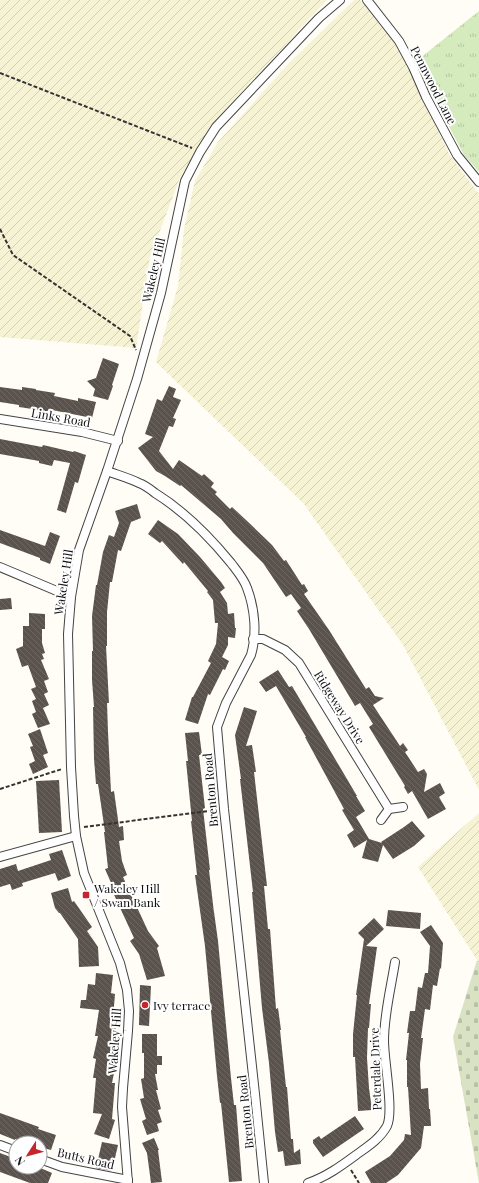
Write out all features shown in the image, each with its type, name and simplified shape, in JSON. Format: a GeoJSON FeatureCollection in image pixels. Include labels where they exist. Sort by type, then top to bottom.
{"type":"FeatureCollection","features":[{"type":"Feature","properties":{"kind":"street","name":"Wakeley Hill"},"geometry":{"type":"LineString","coordinates":[[128,1181],[122,1107],[129,1011],[127,990],[120,963],[84,873],[75,832],[71,767],[68,634],[71,597],[79,550],[118,441],[161,293],[185,181],[200,152],[216,127],[319,18],[340,0]]}},
{"type":"Feature","properties":{"kind":"street","name":"Pennwood Lane"},"geometry":{"type":"LineString","coordinates":[[367,0],[399,41],[413,67],[426,97],[457,155],[479,182]]}},
{"type":"Feature","properties":{"kind":"street","name":"Links Road"},"geometry":{"type":"LineString","coordinates":[[0,419],[82,432],[118,441]]}},
{"type":"Feature","properties":{"kind":"street","name":"Brenton Road"},"geometry":{"type":"LineString","coordinates":[[107,472],[139,483],[170,503],[197,526],[224,554],[239,574],[247,588],[252,604],[254,625],[252,649],[226,703],[217,726],[224,809],[264,1183]]}},
{"type":"Feature","properties":{"kind":"street"},"geometry":{"type":"LineString","coordinates":[[0,567],[71,597]]}},
{"type":"Feature","properties":{"kind":"street","name":"Ridgeway Drive"},"geometry":{"type":"LineString","coordinates":[[253,639],[263,639],[285,650],[299,663],[389,809]]}},
{"type":"Feature","properties":{"kind":"street"},"geometry":{"type":"LineString","coordinates":[[381,820],[389,809],[402,807]]}},
{"type":"Feature","properties":{"kind":"street"},"geometry":{"type":"LineString","coordinates":[[0,857],[75,832]]}},
{"type":"Feature","properties":{"kind":"street","name":"Peterdale Drive"},"geometry":{"type":"LineString","coordinates":[[308,1183],[321,1179],[377,1140],[387,1126],[389,1105],[384,1035],[395,962]]}},
{"type":"Feature","properties":{"kind":"street","name":"Butts Road"},"geometry":{"type":"LineString","coordinates":[[48,1162],[62,1167],[128,1181]]}},
{"type":"Feature","properties":{"kind":"path"},"geometry":{"type":"LineString","coordinates":[[0,73],[47,90],[200,152]]}},
{"type":"Feature","properties":{"kind":"path"},"geometry":{"type":"LineString","coordinates":[[0,229],[13,255],[130,336],[137,353],[140,366]]}},
{"type":"Feature","properties":{"kind":"path"},"geometry":{"type":"LineString","coordinates":[[0,789],[71,767]]}},
{"type":"Feature","properties":{"kind":"path"},"geometry":{"type":"LineString","coordinates":[[75,832],[224,809]]}},
{"type":"Feature","properties":{"kind":"path"},"geometry":{"type":"LineString","coordinates":[[346,1162],[360,1183]]}},
{"type":"Feature","properties":{"kind":"shaded area"},"geometry":{"type":"Polygon","coordinates":[[[0,0],[327,0],[210,126],[180,178],[150,257],[136,348],[0,337],[0,0]]]}},
{"type":"Feature","properties":{"kind":"shaded area"},"geometry":{"type":"Polygon","coordinates":[[[354,0],[360,0],[367,4],[395,41],[449,154],[479,194],[479,790],[403,645],[304,504],[156,362],[178,286],[184,229],[195,181],[218,142],[288,64],[354,0]]]}},
{"type":"Feature","properties":{"kind":"shaded area"},"geometry":{"type":"Polygon","coordinates":[[[479,813],[479,963],[418,867],[479,813]]]}},
{"type":"Feature","properties":{"kind":"green space"},"geometry":{"type":"Polygon","coordinates":[[[479,11],[479,172],[464,155],[415,62],[479,11]]]}},
{"type":"Feature","properties":{"kind":"green space"},"geometry":{"type":"Polygon","coordinates":[[[477,960],[479,963],[479,1183],[453,1037],[477,960]]]}},
{"type":"Feature","properties":{"kind":"building"},"geometry":{"type":"Polygon","coordinates":[[[103,358],[119,364],[108,400],[93,396],[95,389],[87,381],[96,378],[103,358]]]}},
{"type":"Feature","properties":{"kind":"building"},"geometry":{"type":"Polygon","coordinates":[[[169,386],[176,389],[173,397],[181,400],[173,418],[176,419],[173,427],[169,426],[159,451],[173,469],[179,460],[202,476],[204,474],[214,483],[211,487],[217,492],[215,494],[230,509],[232,507],[272,545],[284,561],[286,560],[302,585],[304,584],[308,591],[304,594],[329,630],[366,689],[369,687],[375,696],[384,698],[373,705],[400,746],[403,743],[408,750],[405,752],[418,772],[424,769],[427,774],[424,792],[440,783],[445,793],[439,797],[446,809],[428,819],[412,791],[408,794],[404,787],[405,786],[369,727],[373,724],[360,703],[355,706],[297,611],[301,608],[291,594],[286,597],[263,563],[221,519],[181,485],[180,486],[156,471],[138,448],[153,437],[145,434],[157,399],[162,401],[169,386]]]}},
{"type":"Feature","properties":{"kind":"building"},"geometry":{"type":"Polygon","coordinates":[[[0,387],[22,390],[22,387],[36,389],[55,393],[54,396],[78,401],[78,398],[96,402],[92,418],[52,410],[52,412],[19,407],[19,405],[0,402],[0,387]]]}},
{"type":"Feature","properties":{"kind":"building"},"geometry":{"type":"Polygon","coordinates":[[[0,439],[42,447],[43,445],[86,455],[78,483],[75,482],[66,513],[57,510],[70,463],[54,460],[52,466],[39,463],[39,461],[0,454],[0,439]]]}},
{"type":"Feature","properties":{"kind":"building"},"geometry":{"type":"Polygon","coordinates":[[[137,504],[141,518],[131,522],[121,551],[118,550],[112,582],[110,582],[106,646],[109,703],[107,703],[111,792],[114,791],[119,827],[123,826],[124,840],[119,841],[122,861],[127,875],[123,877],[148,931],[159,946],[157,948],[165,976],[147,980],[139,954],[130,941],[134,938],[110,886],[112,885],[105,869],[108,868],[105,832],[98,784],[96,784],[94,759],[94,707],[92,680],[92,616],[96,585],[103,552],[109,535],[114,537],[119,523],[115,511],[137,504]]]}},
{"type":"Feature","properties":{"kind":"building"},"geometry":{"type":"Polygon","coordinates":[[[158,520],[178,534],[221,582],[225,588],[220,592],[227,603],[228,614],[234,613],[236,628],[235,638],[228,637],[228,645],[222,657],[229,661],[225,670],[223,669],[210,695],[208,694],[198,724],[185,720],[192,697],[211,663],[208,661],[216,644],[218,623],[215,623],[213,600],[207,592],[208,591],[184,562],[183,564],[162,541],[160,543],[148,534],[158,520]]]}},
{"type":"Feature","properties":{"kind":"building"},"geometry":{"type":"Polygon","coordinates":[[[0,530],[45,546],[50,532],[60,536],[50,564],[40,560],[40,558],[0,543],[0,530]]]}},
{"type":"Feature","properties":{"kind":"building"},"geometry":{"type":"Polygon","coordinates":[[[11,598],[12,609],[0,610],[0,599],[11,598]]]}},
{"type":"Feature","properties":{"kind":"building"},"geometry":{"type":"Polygon","coordinates":[[[29,613],[45,614],[45,629],[42,629],[42,643],[45,653],[42,654],[44,659],[41,660],[49,679],[44,681],[48,692],[44,694],[49,705],[43,708],[50,724],[38,728],[32,714],[36,712],[32,701],[36,699],[31,689],[36,687],[28,665],[22,667],[16,649],[23,646],[23,626],[29,626],[29,613]]]}},
{"type":"Feature","properties":{"kind":"building"},"geometry":{"type":"Polygon","coordinates":[[[278,670],[289,687],[292,686],[357,796],[365,811],[356,817],[369,839],[382,843],[381,842],[412,821],[425,836],[414,846],[393,859],[383,845],[378,862],[362,858],[367,840],[354,848],[347,835],[354,830],[342,810],[344,809],[306,737],[276,686],[266,692],[259,682],[278,670]]]}},
{"type":"Feature","properties":{"kind":"building"},"geometry":{"type":"Polygon","coordinates":[[[244,707],[257,711],[246,746],[252,745],[256,772],[254,772],[267,886],[264,886],[268,929],[270,929],[276,1009],[278,1008],[281,1030],[291,1139],[293,1139],[294,1153],[300,1149],[301,1164],[285,1166],[283,1151],[278,1152],[275,1132],[269,1063],[262,1008],[253,892],[235,735],[244,707]]]}},
{"type":"Feature","properties":{"kind":"building"},"geometry":{"type":"Polygon","coordinates":[[[40,729],[48,753],[43,755],[48,767],[33,774],[29,764],[35,761],[30,747],[33,746],[28,734],[40,729]]]}},
{"type":"Feature","properties":{"kind":"building"},"geometry":{"type":"Polygon","coordinates":[[[199,732],[202,755],[199,755],[205,808],[203,809],[234,1105],[236,1105],[242,1181],[229,1182],[217,1076],[205,946],[195,875],[197,875],[191,821],[185,733],[199,732]]]}},
{"type":"Feature","properties":{"kind":"building"},"geometry":{"type":"Polygon","coordinates":[[[59,780],[62,832],[39,833],[36,781],[59,780]]]}},
{"type":"Feature","properties":{"kind":"building"},"geometry":{"type":"Polygon","coordinates":[[[62,850],[71,876],[58,881],[55,873],[22,883],[23,886],[12,890],[10,884],[0,887],[0,869],[16,864],[18,871],[51,860],[49,854],[62,850]]]}},
{"type":"Feature","properties":{"kind":"building"},"geometry":{"type":"Polygon","coordinates":[[[68,888],[72,902],[74,901],[92,927],[87,931],[98,947],[99,966],[79,967],[78,939],[55,908],[51,893],[68,888]]]}},
{"type":"Feature","properties":{"kind":"building"},"geometry":{"type":"Polygon","coordinates":[[[388,910],[421,913],[420,929],[386,926],[388,910]]]}},
{"type":"Feature","properties":{"kind":"building"},"geometry":{"type":"Polygon","coordinates":[[[374,918],[384,929],[366,946],[377,947],[369,1004],[371,1004],[368,1028],[367,1058],[372,1110],[358,1111],[355,1057],[353,1057],[353,1034],[356,995],[364,939],[358,933],[374,918]]]}},
{"type":"Feature","properties":{"kind":"building"},"geometry":{"type":"Polygon","coordinates":[[[431,925],[443,943],[441,969],[440,968],[437,986],[433,985],[430,1010],[425,1009],[421,1038],[423,1038],[420,1064],[421,1089],[428,1088],[431,1126],[424,1126],[421,1148],[398,1175],[386,1183],[371,1183],[365,1172],[390,1156],[404,1140],[405,1134],[411,1135],[407,1087],[406,1060],[409,1033],[407,1033],[410,1011],[415,1011],[418,987],[422,988],[425,973],[428,973],[430,946],[420,932],[431,925]]]}},
{"type":"Feature","properties":{"kind":"building"},"geometry":{"type":"Polygon","coordinates":[[[96,973],[113,975],[111,993],[115,994],[113,1018],[117,1019],[113,1044],[116,1045],[112,1067],[115,1068],[112,1083],[115,1083],[112,1119],[115,1120],[109,1139],[94,1134],[102,1114],[93,1113],[96,1078],[93,1078],[96,1059],[93,1058],[98,1036],[95,1036],[99,1010],[80,1008],[81,1000],[86,1000],[88,984],[95,985],[96,973]]]}},
{"type":"Feature","properties":{"kind":"building","name":"Ivy terrace"},"geometry":{"type":"Polygon","coordinates":[[[140,985],[151,986],[149,1026],[139,1025],[140,985]]]}},
{"type":"Feature","properties":{"kind":"building"},"geometry":{"type":"Polygon","coordinates":[[[142,1034],[157,1034],[157,1056],[162,1056],[162,1065],[157,1065],[157,1074],[155,1074],[158,1090],[156,1090],[161,1109],[158,1110],[162,1122],[157,1124],[159,1131],[147,1135],[142,1121],[146,1119],[140,1099],[144,1098],[141,1079],[144,1078],[142,1034]]]}},
{"type":"Feature","properties":{"kind":"building"},"geometry":{"type":"Polygon","coordinates":[[[0,1113],[39,1127],[38,1129],[56,1135],[51,1150],[48,1149],[48,1135],[8,1135],[8,1137],[0,1134],[0,1113]]]}},
{"type":"Feature","properties":{"kind":"building"},"geometry":{"type":"Polygon","coordinates":[[[355,1116],[364,1129],[323,1157],[313,1143],[313,1140],[319,1136],[321,1139],[355,1116]]]}},
{"type":"Feature","properties":{"kind":"building"},"geometry":{"type":"Polygon","coordinates":[[[154,1138],[159,1150],[162,1182],[151,1183],[147,1153],[142,1143],[154,1138]]]}},
{"type":"Feature","properties":{"kind":"building"},"geometry":{"type":"Polygon","coordinates":[[[102,1142],[118,1145],[112,1171],[96,1168],[102,1142]]]}},
{"type":"Feature","properties":{"kind":"building"},"geometry":{"type":"Polygon","coordinates":[[[0,1153],[8,1156],[8,1175],[0,1172],[0,1153]]]}},
{"type":"Feature","properties":{"kind":"building"},"geometry":{"type":"Polygon","coordinates":[[[48,1171],[52,1173],[48,1183],[30,1183],[8,1175],[48,1175],[48,1171]]]}},
{"type":"Feature","properties":{"kind":"place","name":"Wakeley Hill / Swan Bank"},"geometry":{"type":"Point","coordinates":[86,895]}},
{"type":"Feature","properties":{"kind":"place","name":"Ivy terrace"},"geometry":{"type":"Point","coordinates":[145,1005]}}]}
